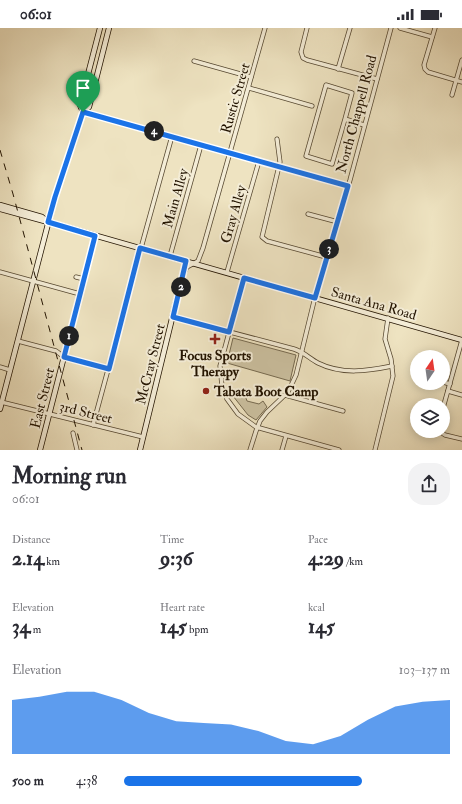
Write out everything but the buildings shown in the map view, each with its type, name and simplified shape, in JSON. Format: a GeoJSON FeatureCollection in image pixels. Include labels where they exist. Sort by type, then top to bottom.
{"type":"FeatureCollection","features":[{"type":"Feature","properties":{"kind":"street"},"geometry":{"type":"LineString","coordinates":[[0,410],[55,197],[83,112],[88,108],[109,29],[99,28],[80,105],[83,112]]}},
{"type":"Feature","properties":{"kind":"street","name":"Rustic Street"},"geometry":{"type":"LineString","coordinates":[[184,274],[187,267],[195,263],[200,258],[266,28]]}},
{"type":"Feature","properties":{"kind":"street"},"geometry":{"type":"LineString","coordinates":[[307,28],[301,49],[302,56],[308,60],[377,79]]}},
{"type":"Feature","properties":{"kind":"street"},"geometry":{"type":"LineString","coordinates":[[338,69],[350,28]]}},
{"type":"Feature","properties":{"kind":"street","name":"North Chappell Road"},"geometry":{"type":"LineString","coordinates":[[250,450],[257,427],[264,416],[285,395],[293,382],[326,257],[338,222],[391,28]]}},
{"type":"Feature","properties":{"kind":"street"},"geometry":{"type":"LineString","coordinates":[[400,28],[432,37]]}},
{"type":"Feature","properties":{"kind":"street"},"geometry":{"type":"LineString","coordinates":[[435,28],[424,65],[425,69],[428,72],[462,82]]}},
{"type":"Feature","properties":{"kind":"street"},"geometry":{"type":"LineString","coordinates":[[452,95],[462,60]]}},
{"type":"Feature","properties":{"kind":"street"},"geometry":{"type":"LineString","coordinates":[[194,61],[251,77]]}},
{"type":"Feature","properties":{"kind":"street"},"geometry":{"type":"LineString","coordinates":[[326,85],[352,93],[345,119],[332,164],[306,156],[326,85]]}},
{"type":"Feature","properties":{"kind":"street"},"geometry":{"type":"LineString","coordinates":[[249,88],[312,106]]}},
{"type":"Feature","properties":{"kind":"street"},"geometry":{"type":"LineString","coordinates":[[83,112],[348,186]]}},
{"type":"Feature","properties":{"kind":"street"},"geometry":{"type":"LineString","coordinates":[[345,119],[364,125]]}},
{"type":"Feature","properties":{"kind":"street"},"geometry":{"type":"LineString","coordinates":[[93,425],[140,248],[172,136]]}},
{"type":"Feature","properties":{"kind":"street"},"geometry":{"type":"LineString","coordinates":[[277,139],[280,158],[279,167],[262,237],[267,241],[326,257]]}},
{"type":"Feature","properties":{"kind":"street","name":"Main Alley"},"geometry":{"type":"LineString","coordinates":[[170,256],[201,145]]}},
{"type":"Feature","properties":{"kind":"street","name":"Gray Alley"},"geometry":{"type":"LineString","coordinates":[[227,272],[259,161]]}},
{"type":"Feature","properties":{"kind":"street"},"geometry":{"type":"LineString","coordinates":[[0,205],[42,217],[48,222]]}},
{"type":"Feature","properties":{"kind":"street"},"geometry":{"type":"LineString","coordinates":[[0,209],[48,222]]}},
{"type":"Feature","properties":{"kind":"street"},"geometry":{"type":"LineString","coordinates":[[308,214],[338,222]]}},
{"type":"Feature","properties":{"kind":"street","name":"Santa Ana Road"},"geometry":{"type":"LineString","coordinates":[[48,222],[462,340]]}},
{"type":"Feature","properties":{"kind":"street","name":"East Street"},"geometry":{"type":"LineString","coordinates":[[40,450],[95,236]]}},
{"type":"Feature","properties":{"kind":"street","name":"McCray Street"},"geometry":{"type":"LineString","coordinates":[[140,450],[186,261]]}},
{"type":"Feature","properties":{"kind":"street"},"geometry":{"type":"LineString","coordinates":[[0,272],[80,294]]}},
{"type":"Feature","properties":{"kind":"street"},"geometry":{"type":"LineString","coordinates":[[76,277],[84,279]]}},
{"type":"Feature","properties":{"kind":"street"},"geometry":{"type":"LineString","coordinates":[[244,278],[220,367],[220,377],[223,391],[238,414],[257,427],[331,449],[340,450]]}},
{"type":"Feature","properties":{"kind":"street"},"geometry":{"type":"LineString","coordinates":[[173,317],[302,352],[319,363],[342,370],[362,371],[392,366]]}},
{"type":"Feature","properties":{"kind":"street"},"geometry":{"type":"LineString","coordinates":[[375,450],[394,372],[385,340],[388,318]]}},
{"type":"Feature","properties":{"kind":"street"},"geometry":{"type":"LineString","coordinates":[[450,384],[462,340]]}},
{"type":"Feature","properties":{"kind":"street"},"geometry":{"type":"LineString","coordinates":[[18,341],[56,351],[64,357],[109,369]]}},
{"type":"Feature","properties":{"kind":"street"},"geometry":{"type":"LineString","coordinates":[[0,367],[10,370]]}},
{"type":"Feature","properties":{"kind":"street"},"geometry":{"type":"LineString","coordinates":[[446,398],[448,391],[462,395]]}},
{"type":"Feature","properties":{"kind":"street"},"geometry":{"type":"LineString","coordinates":[[285,395],[343,411]]}},
{"type":"Feature","properties":{"kind":"street","name":"3rd Street"},"geometry":{"type":"LineString","coordinates":[[1,402],[143,437]]}},
{"type":"Feature","properties":{"kind":"street"},"geometry":{"type":"LineString","coordinates":[[73,433],[78,450]]}},
{"type":"Feature","properties":{"kind":"street"},"geometry":{"type":"LineString","coordinates":[[282,450],[286,436]]}},
{"type":"Feature","properties":{"kind":"street"},"geometry":{"type":"LineString","coordinates":[[450,436],[462,439]]}},
{"type":"Feature","properties":{"kind":"shaded area"},"geometry":{"type":"Polygon","coordinates":[[[233,338],[296,355],[290,381],[227,363],[233,338]]]}},
{"type":"Feature","properties":{"kind":"shaded area"},"geometry":{"type":"Polygon","coordinates":[[[243,389],[247,401],[259,404],[263,401],[267,407],[256,420],[248,415],[233,396],[243,389]]]}},
{"type":"Feature","properties":{"kind":"railway"},"geometry":{"type":"LineString","coordinates":[[0,150],[82,450]]}},
{"type":"Feature","properties":{"kind":"place","name":"Focus Sports Therapy"},"geometry":{"type":"Point","coordinates":[215,339]}},
{"type":"Feature","properties":{"kind":"place","name":"Tabata Boot Camp"},"geometry":{"type":"Point","coordinates":[206,391]}},
{"type":"Feature","properties":{"kind":"route"},"geometry":{"type":"LineString","coordinates":[[83,112],[348,186],[315,298],[244,278],[229,332],[173,317],[186,261],[140,248],[109,369],[64,357],[95,236],[48,222],[83,112]]}}]}
